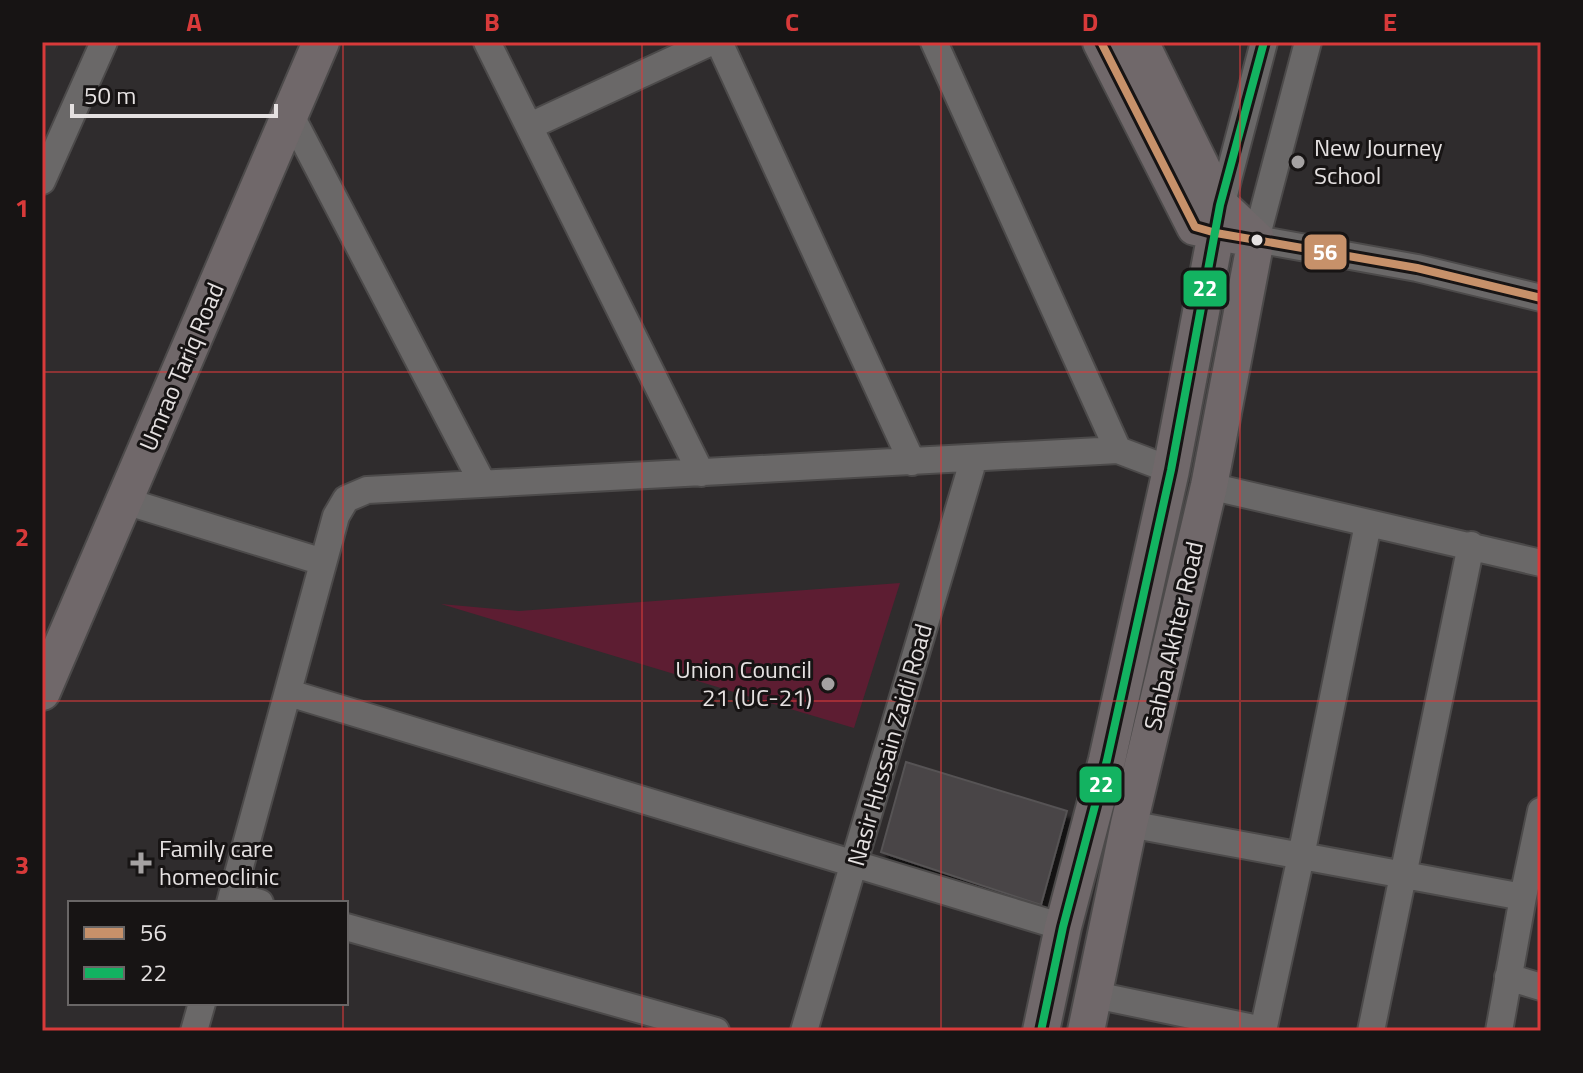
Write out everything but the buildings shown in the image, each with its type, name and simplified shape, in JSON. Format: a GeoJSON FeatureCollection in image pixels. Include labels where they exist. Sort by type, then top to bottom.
{"type":"FeatureCollection","features":[{"type":"Feature","properties":{"kind":"main road","name":"Umrao Tariq Road"},"geometry":{"type":"LineString","coordinates":[[42,692],[321,42]]}},
{"type":"Feature","properties":{"kind":"main road"},"geometry":{"type":"LineString","coordinates":[[1101,42],[1149,100],[1218,219],[1256,239]]}},
{"type":"Feature","properties":{"kind":"main road"},"geometry":{"type":"LineString","coordinates":[[1140,42],[1149,100]]}},
{"type":"Feature","properties":{"kind":"main road","name":"Sahba Akhter Road"},"geometry":{"type":"LineString","coordinates":[[1041,1031],[1063,927],[1107,760],[1171,470],[1218,219]]}},
{"type":"Feature","properties":{"kind":"main road","name":"Sahba Akhter Road"},"geometry":{"type":"LineString","coordinates":[[1086,1031],[1129,824],[1209,486],[1256,239]]}},
{"type":"Feature","properties":{"kind":"street"},"geometry":{"type":"LineString","coordinates":[[42,181],[104,42]]}},
{"type":"Feature","properties":{"kind":"street"},"geometry":{"type":"LineString","coordinates":[[487,42],[701,473]]}},
{"type":"Feature","properties":{"kind":"street"},"geometry":{"type":"LineString","coordinates":[[530,126],[711,42]]}},
{"type":"Feature","properties":{"kind":"street"},"geometry":{"type":"LineString","coordinates":[[719,42],[912,462]]}},
{"type":"Feature","properties":{"kind":"street"},"geometry":{"type":"LineString","coordinates":[[934,42],[1118,450]]}},
{"type":"Feature","properties":{"kind":"street","name":"Sahba Akhter Road"},"geometry":{"type":"LineString","coordinates":[[1218,219],[1264,42]]}},
{"type":"Feature","properties":{"kind":"street","name":"Sahba Akhter Road"},"geometry":{"type":"LineString","coordinates":[[1256,239],[1308,42]]}},
{"type":"Feature","properties":{"kind":"street"},"geometry":{"type":"LineString","coordinates":[[290,114],[483,484]]}},
{"type":"Feature","properties":{"kind":"street"},"geometry":{"type":"LineString","coordinates":[[1256,239],[1417,268],[1541,298]]}},
{"type":"Feature","properties":{"kind":"street"},"geometry":{"type":"LineString","coordinates":[[231,899],[336,516],[346,499],[367,490],[1118,450],[1171,470]]}},
{"type":"Feature","properties":{"kind":"street","name":"Nasir Hussain Zaidi Road"},"geometry":{"type":"LineString","coordinates":[[804,1031],[974,458]]}},
{"type":"Feature","properties":{"kind":"street"},"geometry":{"type":"LineString","coordinates":[[1209,486],[1541,563]]}},
{"type":"Feature","properties":{"kind":"street"},"geometry":{"type":"LineString","coordinates":[[125,501],[323,562]]}},
{"type":"Feature","properties":{"kind":"street"},"geometry":{"type":"LineString","coordinates":[[1095,995],[1263,1031],[1368,524]]}},
{"type":"Feature","properties":{"kind":"street"},"geometry":{"type":"LineString","coordinates":[[1371,1031],[1471,545]]}},
{"type":"Feature","properties":{"kind":"street"},"geometry":{"type":"LineString","coordinates":[[289,693],[1063,927]]}},
{"type":"Feature","properties":{"kind":"street"},"geometry":{"type":"LineString","coordinates":[[1499,1031],[1541,811]]}},
{"type":"Feature","properties":{"kind":"street"},"geometry":{"type":"LineString","coordinates":[[1129,824],[1523,897]]}},
{"type":"Feature","properties":{"kind":"street"},"geometry":{"type":"LineString","coordinates":[[348,928],[716,1031]]}},
{"type":"Feature","properties":{"kind":"street"},"geometry":{"type":"LineString","coordinates":[[1508,977],[1541,987]]}},
{"type":"Feature","properties":{"kind":"street"},"geometry":{"type":"LineString","coordinates":[[194,1031],[201,1005]]}},
{"type":"Feature","properties":{"kind":"shaded area"},"geometry":{"type":"Polygon","coordinates":[[[900,583],[854,728],[441,604],[519,611],[900,583]]]}},
{"type":"Feature","properties":{"kind":"transit line","name":"56"},"geometry":{"type":"LineString","coordinates":[[1101,42],[1195,227],[1417,268],[1541,298]]}},
{"type":"Feature","properties":{"kind":"transit line","name":"22"},"geometry":{"type":"LineString","coordinates":[[1041,1031],[1063,927],[1107,760],[1171,470],[1220,205],[1264,42]]}},
{"type":"Feature","properties":{"kind":"place","name":"New Journey School"},"geometry":{"type":"Point","coordinates":[1298,162]}},
{"type":"Feature","properties":{"kind":"place","name":"Union Council 21 (UC-21)"},"geometry":{"type":"Point","coordinates":[828,684]}},
{"type":"Feature","properties":{"kind":"place","name":"Family care homeoclinic"},"geometry":{"type":"Point","coordinates":[141,863]}}]}
